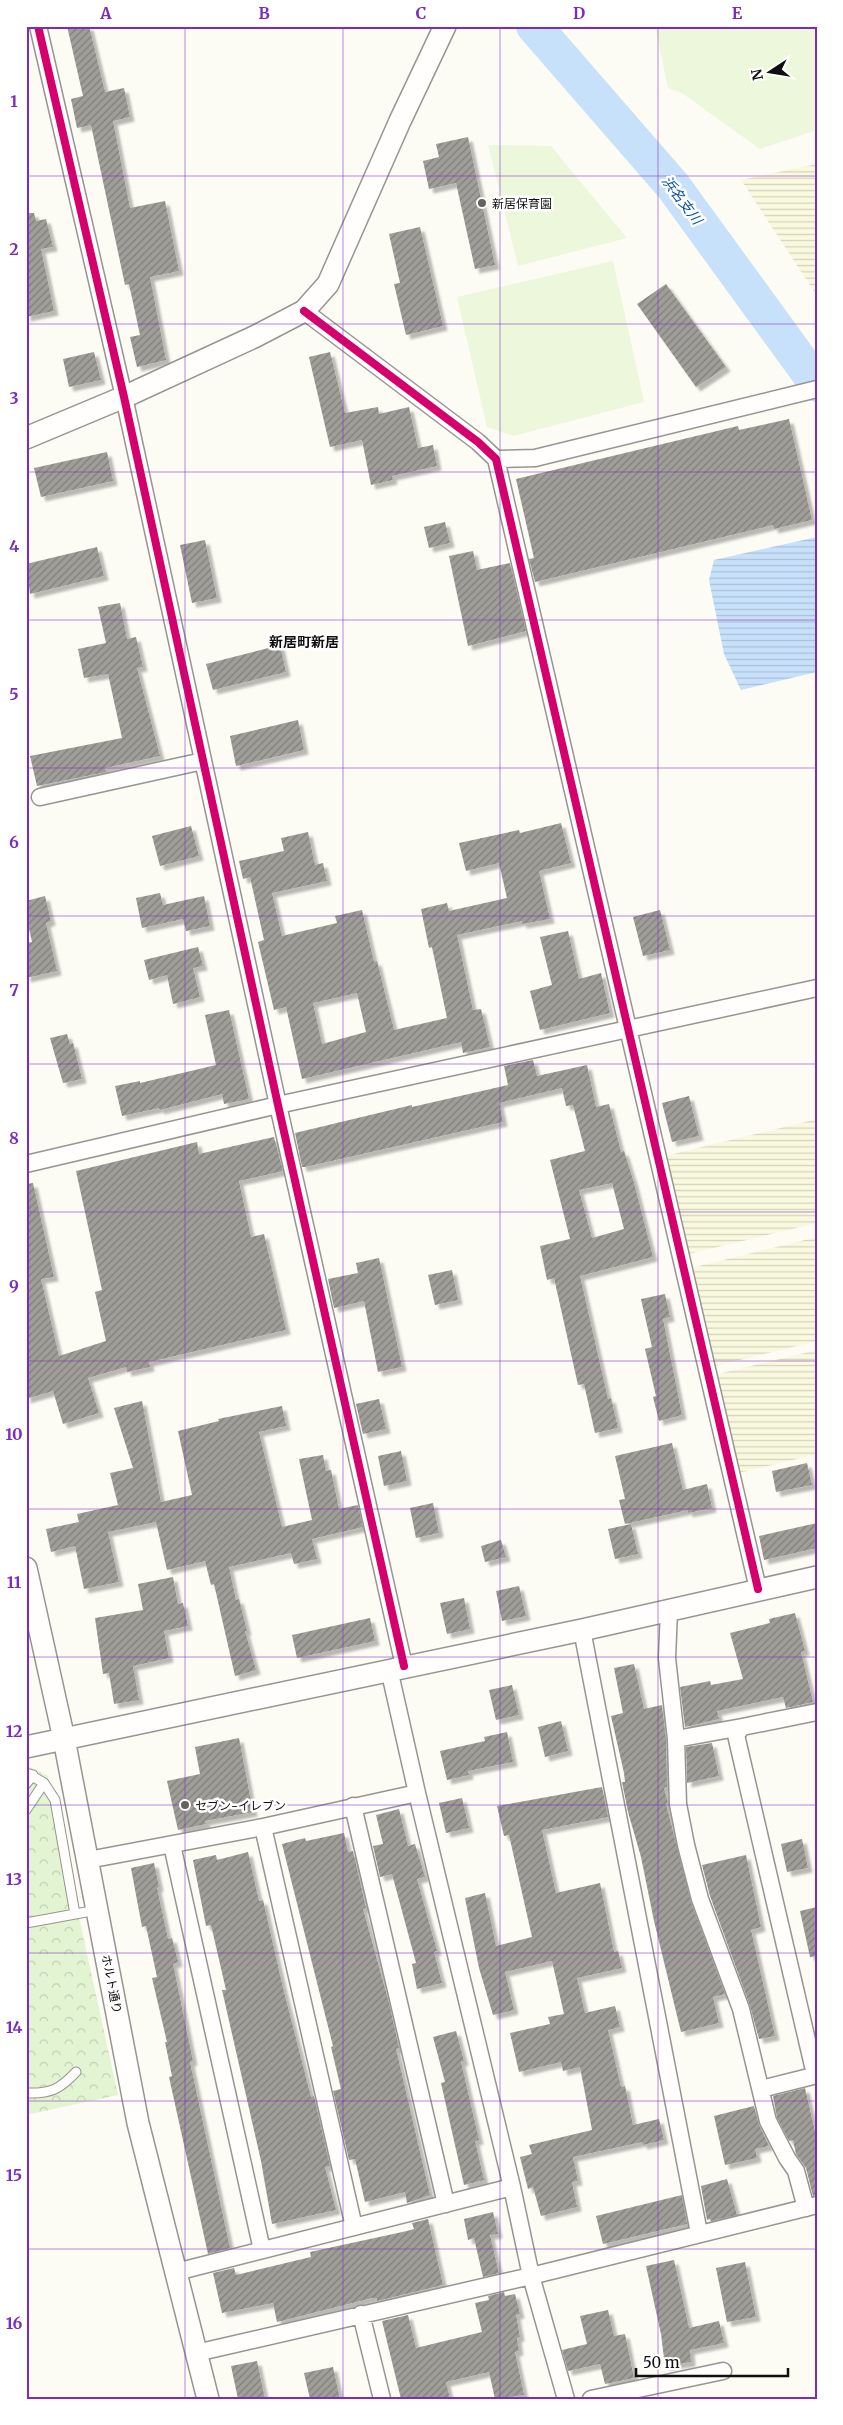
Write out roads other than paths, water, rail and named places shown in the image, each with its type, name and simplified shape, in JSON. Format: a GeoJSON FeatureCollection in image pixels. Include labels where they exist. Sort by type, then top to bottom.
{"type":"FeatureCollection","features":[{"type":"Feature","properties":{"kind":"street"},"geometry":{"type":"LineString","coordinates":[[38,26],[124,397],[278,1105],[397,1668],[417,1793],[512,2187],[531,2276],[566,2399]]}},
{"type":"Feature","properties":{"kind":"street"},"geometry":{"type":"LineString","coordinates":[[26,438],[124,397],[254,337],[304,311],[328,284],[400,121],[446,26]]}},
{"type":"Feature","properties":{"kind":"street"},"geometry":{"type":"LineString","coordinates":[[304,311],[478,442],[496,459],[758,1589]]}},
{"type":"Feature","properties":{"kind":"street"},"geometry":{"type":"LineString","coordinates":[[496,459],[535,458],[796,396],[817,389]]}},
{"type":"Feature","properties":{"kind":"street"},"geometry":{"type":"LineString","coordinates":[[40,797],[203,762]]}},
{"type":"Feature","properties":{"kind":"street"},"geometry":{"type":"LineString","coordinates":[[26,1164],[278,1105],[817,988]]}},
{"type":"Feature","properties":{"kind":"street","name":"ホルト通り"},"geometry":{"type":"LineString","coordinates":[[26,1568],[64,1739],[138,2123],[208,2399]]}},
{"type":"Feature","properties":{"kind":"street"},"geometry":{"type":"LineString","coordinates":[[26,1747],[582,1630],[817,1577]]}},
{"type":"Feature","properties":{"kind":"street"},"geometry":{"type":"LineString","coordinates":[[196,2353],[531,2276],[699,2233],[811,2207],[796,2171],[787,2158],[768,2121],[741,2008],[700,1898],[686,1845],[678,1804],[676,1739],[667,1658],[669,1610]]}},
{"type":"Feature","properties":{"kind":"street"},"geometry":{"type":"LineString","coordinates":[[582,1630],[699,2233]]}},
{"type":"Feature","properties":{"kind":"street"},"geometry":{"type":"LineString","coordinates":[[676,1739],[817,1712]]}},
{"type":"Feature","properties":{"kind":"street"},"geometry":{"type":"LineString","coordinates":[[742,1727],[736,1735],[813,2066],[817,2068]]}},
{"type":"Feature","properties":{"kind":"street"},"geometry":{"type":"LineString","coordinates":[[88,1860],[263,1827],[417,1793]]}},
{"type":"Feature","properties":{"kind":"street"},"geometry":{"type":"LineString","coordinates":[[353,1806],[446,2204]]}},
{"type":"Feature","properties":{"kind":"street"},"geometry":{"type":"LineString","coordinates":[[263,1827],[354,2227]]}},
{"type":"Feature","properties":{"kind":"street"},"geometry":{"type":"LineString","coordinates":[[172,1845],[262,2250]]}},
{"type":"Feature","properties":{"kind":"street"},"geometry":{"type":"LineString","coordinates":[[761,2089],[817,2075]]}},
{"type":"Feature","properties":{"kind":"street"},"geometry":{"type":"LineString","coordinates":[[176,2272],[512,2187]]}},
{"type":"Feature","properties":{"kind":"street"},"geometry":{"type":"LineString","coordinates":[[361,2314],[382,2399]]}},
{"type":"Feature","properties":{"kind":"street"},"geometry":{"type":"LineString","coordinates":[[591,2399],[723,2371]]}},
{"type":"Feature","properties":{"kind":"lane"},"geometry":{"type":"LineString","coordinates":[[26,1784],[29,1775],[44,1783],[55,1800],[74,1914]]}},
{"type":"Feature","properties":{"kind":"lane"},"geometry":{"type":"LineString","coordinates":[[26,1810],[44,1783]]}},
{"type":"Feature","properties":{"kind":"lane"},"geometry":{"type":"LineString","coordinates":[[26,1923],[98,1910]]}},
{"type":"Feature","properties":{"kind":"lane"},"geometry":{"type":"LineString","coordinates":[[26,2094],[39,2094],[62,2087],[76,2072]]}},
{"type":"Feature","properties":{"kind":"water"},"geometry":{"type":"Polygon","coordinates":[[[817,537],[817,672],[741,690],[724,654],[709,580],[714,560],[817,537]]]}},
{"type":"Feature","properties":{"kind":"waterway","name":"浜名支川"},"geometry":{"type":"LineString","coordinates":[[534,26],[673,186],[817,384]]}},
{"type":"Feature","properties":{"kind":"place","name":"新居保育園"},"geometry":{"type":"Point","coordinates":[482,203]}},
{"type":"Feature","properties":{"kind":"place","name":"セブン-イレブン"},"geometry":{"type":"Point","coordinates":[185,1805]}},
{"type":"Feature","properties":{"kind":"district","name":"新居町新居"},"geometry":{"type":"Point","coordinates":[304,642]}}]}
